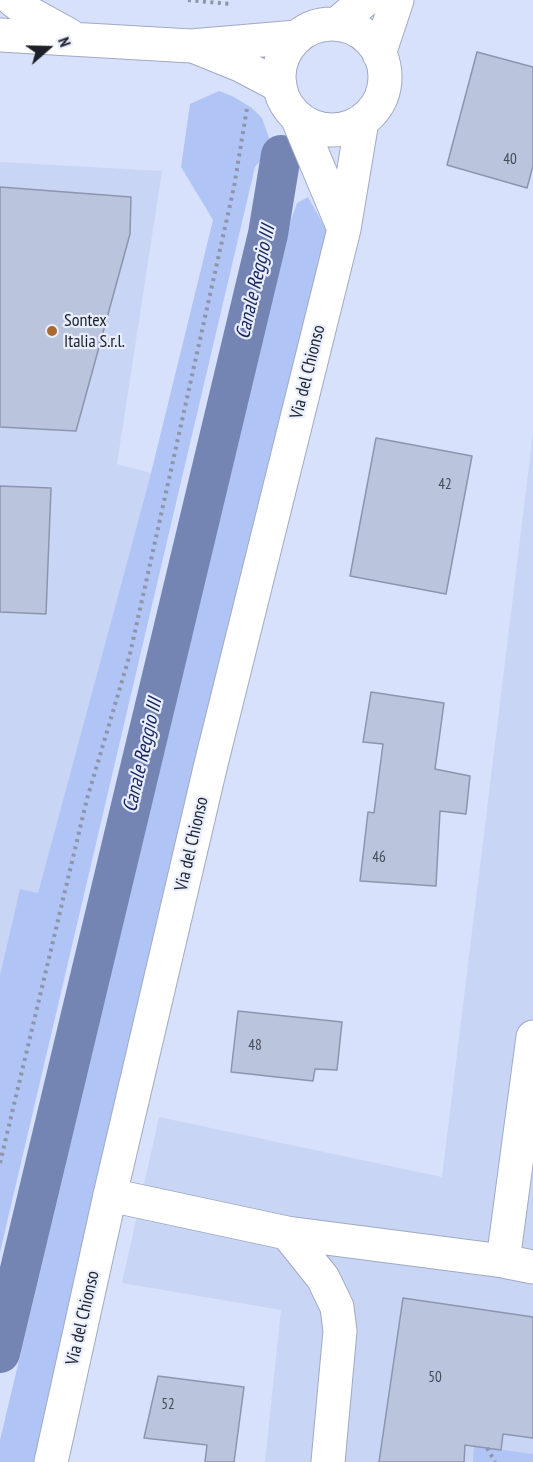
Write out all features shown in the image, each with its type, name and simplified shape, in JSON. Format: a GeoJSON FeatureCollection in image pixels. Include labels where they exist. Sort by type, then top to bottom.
{"type":"FeatureCollection","features":[{"type":"Feature","properties":{"kind":"main road"},"geometry":{"type":"LineString","coordinates":[[13,0],[32,14],[76,39]]}},
{"type":"Feature","properties":{"kind":"main road"},"geometry":{"type":"LineString","coordinates":[[337,24],[365,0]]}},
{"type":"Feature","properties":{"kind":"main road","name":"Via del Chionso"},"geometry":{"type":"LineString","coordinates":[[51,1462],[110,1196],[210,768],[344,229],[362,121],[373,111],[384,83],[384,68],[379,54],[397,0]]}},
{"type":"Feature","properties":{"kind":"main road"},"geometry":{"type":"LineString","coordinates":[[266,79],[280,67],[285,50],[297,37],[308,29],[322,25],[337,24],[354,29],[369,39],[379,54]]}},
{"type":"Feature","properties":{"kind":"main road"},"geometry":{"type":"LineString","coordinates":[[0,35],[191,46],[297,37]]}},
{"type":"Feature","properties":{"kind":"main road"},"geometry":{"type":"LineString","coordinates":[[191,46],[266,79],[282,96],[297,117],[344,229]]}},
{"type":"Feature","properties":{"kind":"main road"},"geometry":{"type":"LineString","coordinates":[[297,117],[311,126],[328,130],[346,128],[362,121]]}},
{"type":"Feature","properties":{"kind":"main road"},"geometry":{"type":"LineString","coordinates":[[110,1196],[287,1233],[518,1264],[533,1037]]}},
{"type":"Feature","properties":{"kind":"main road"},"geometry":{"type":"LineString","coordinates":[[287,1233],[323,1278],[337,1307],[340,1331],[328,1462]]}},
{"type":"Feature","properties":{"kind":"path"},"geometry":{"type":"LineString","coordinates":[[0,1163],[87,799],[130,654],[234,187],[266,79]]}},
{"type":"Feature","properties":{"kind":"path"},"geometry":{"type":"LineString","coordinates":[[487,1448],[495,1462]]}},
{"type":"Feature","properties":{"kind":"shaded area"},"geometry":{"type":"Polygon","coordinates":[[[219,91],[252,108],[262,118],[272,146],[255,167],[0,1252],[0,975],[20,889],[38,893],[151,473],[213,220],[181,167],[190,104],[219,91]]]}},
{"type":"Feature","properties":{"kind":"shaded area"},"geometry":{"type":"Polygon","coordinates":[[[0,162],[162,171],[117,464],[151,473],[38,893],[20,890],[0,975],[0,162]]]}},
{"type":"Feature","properties":{"kind":"shaded area"},"geometry":{"type":"Polygon","coordinates":[[[308,197],[327,231],[35,1462],[0,1462],[0,1440],[291,220],[297,203],[308,197]]]}},
{"type":"Feature","properties":{"kind":"shaded area"},"geometry":{"type":"Polygon","coordinates":[[[533,433],[533,1462],[265,1462],[281,1310],[122,1283],[159,1117],[442,1177],[533,433]]]}},
{"type":"Feature","properties":{"kind":"shaded area"},"geometry":{"type":"Polygon","coordinates":[[[474,1446],[533,1454],[533,1462],[473,1462],[474,1446]]]}},
{"type":"Feature","properties":{"kind":"building"},"geometry":{"type":"Polygon","coordinates":[[[477,52],[533,67],[533,166],[527,188],[447,165],[477,52]]]}},
{"type":"Feature","properties":{"kind":"building","name":"Sontex Italia S.r.l."},"geometry":{"type":"Polygon","coordinates":[[[0,187],[131,197],[130,234],[76,431],[0,427],[0,187]]]}},
{"type":"Feature","properties":{"kind":"building"},"geometry":{"type":"Polygon","coordinates":[[[376,438],[472,456],[446,594],[350,576],[376,438]]]}},
{"type":"Feature","properties":{"kind":"building"},"geometry":{"type":"Polygon","coordinates":[[[0,486],[51,488],[46,614],[0,612],[0,486]]]}},
{"type":"Feature","properties":{"kind":"building"},"geometry":{"type":"Polygon","coordinates":[[[371,692],[444,703],[435,769],[470,776],[466,814],[440,811],[436,886],[360,881],[368,812],[374,813],[383,744],[363,742],[371,692]]]}},
{"type":"Feature","properties":{"kind":"building"},"geometry":{"type":"Polygon","coordinates":[[[238,1011],[342,1022],[337,1070],[315,1069],[313,1081],[231,1072],[238,1011]]]}},
{"type":"Feature","properties":{"kind":"building"},"geometry":{"type":"Polygon","coordinates":[[[403,1298],[533,1317],[533,1438],[503,1434],[501,1450],[465,1445],[464,1462],[379,1462],[403,1298]]]}},
{"type":"Feature","properties":{"kind":"building"},"geometry":{"type":"Polygon","coordinates":[[[158,1376],[244,1387],[234,1462],[205,1462],[207,1445],[144,1438],[158,1376]]]}},
{"type":"Feature","properties":{"kind":"waterway","name":"Canale Reggio III"},"geometry":{"type":"LineString","coordinates":[[0,1353],[268,234],[281,155]]}},
{"type":"Feature","properties":{"kind":"place","name":"Sontex Italia S.r.l."},"geometry":{"type":"Point","coordinates":[52,331]}}]}
